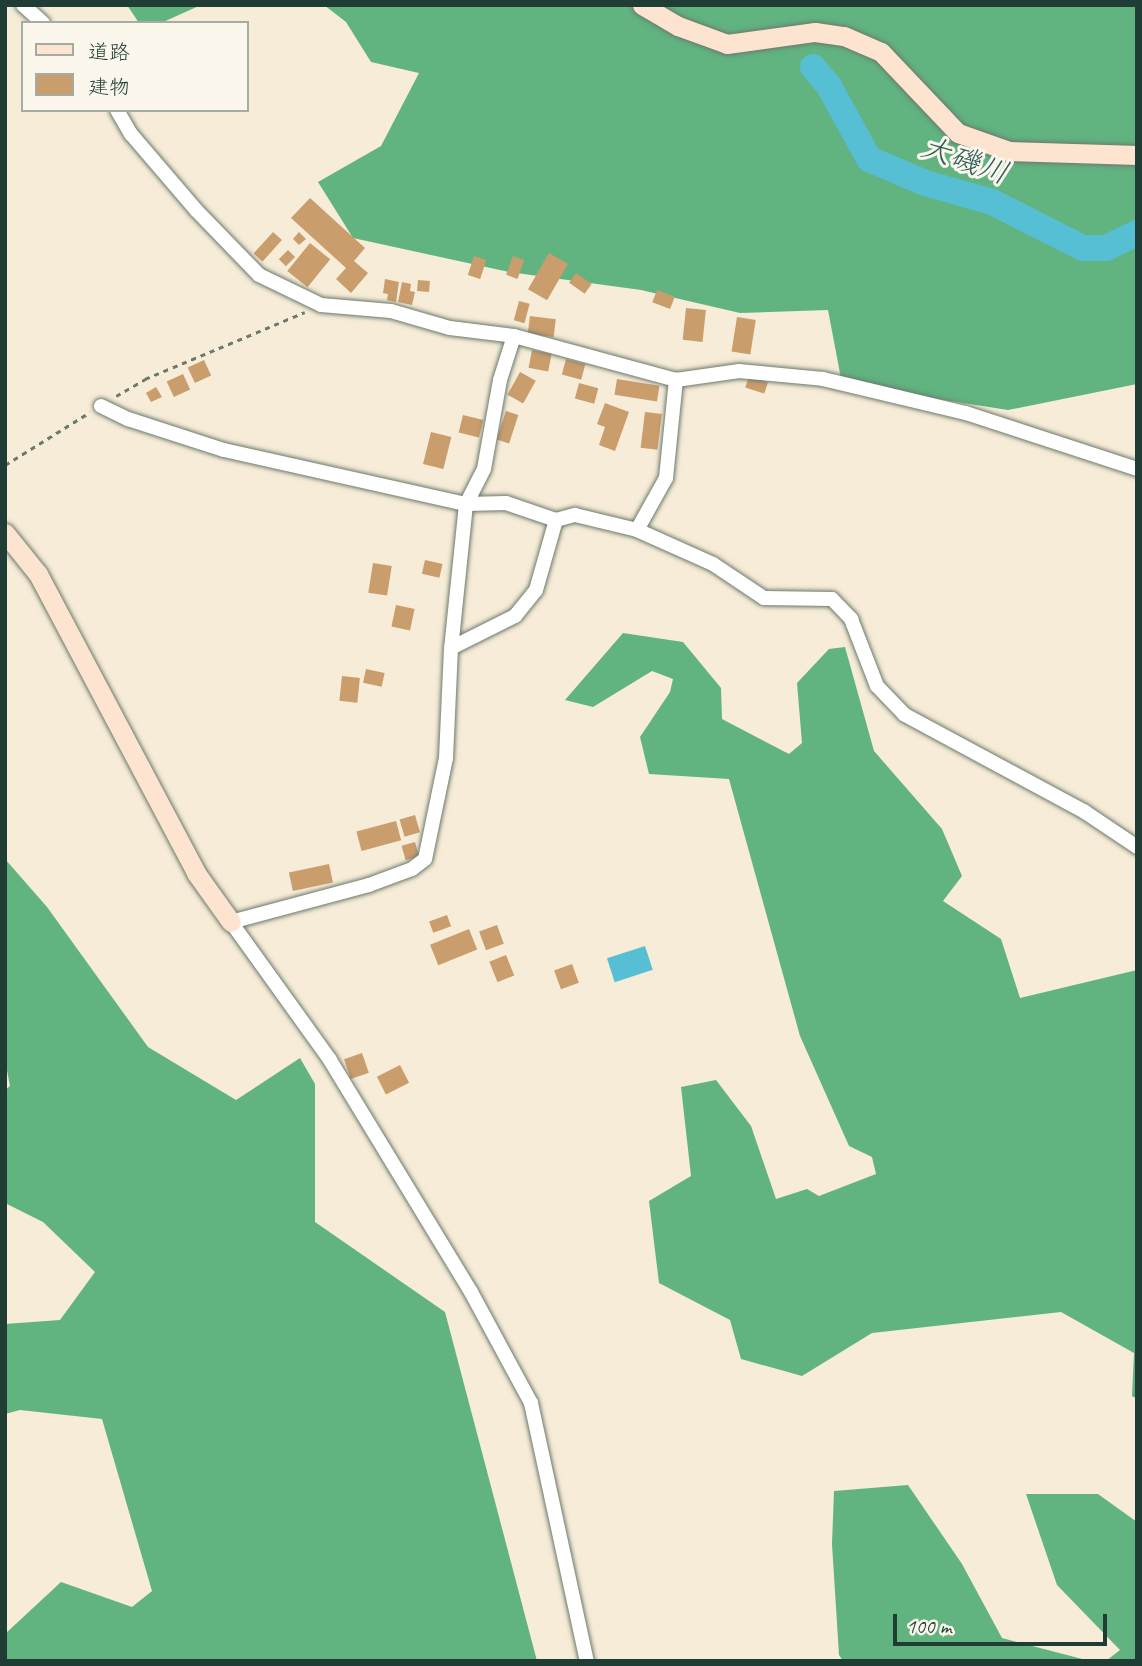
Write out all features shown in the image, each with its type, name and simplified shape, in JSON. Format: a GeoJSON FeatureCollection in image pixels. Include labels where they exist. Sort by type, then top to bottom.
{"type":"FeatureCollection","features":[{"type":"Feature","properties":{"kind":"street"},"geometry":{"type":"LineString","coordinates":[[23,5],[41,21]]}},
{"type":"Feature","properties":{"kind":"street"},"geometry":{"type":"LineString","coordinates":[[642,5],[678,26],[727,44],[815,32],[844,36],[881,52],[958,133],[1009,151],[1137,155]]}},
{"type":"Feature","properties":{"kind":"street"},"geometry":{"type":"LineString","coordinates":[[119,112],[189,201],[259,275],[321,305],[391,311],[450,328],[514,336],[676,380],[739,371],[823,379],[966,413],[1137,469]]}},
{"type":"Feature","properties":{"kind":"street"},"geometry":{"type":"LineString","coordinates":[[231,922],[369,885],[412,869],[425,859],[446,758],[451,648],[466,504],[484,470],[500,380],[514,336]]}},
{"type":"Feature","properties":{"kind":"street"},"geometry":{"type":"LineString","coordinates":[[637,530],[666,478],[676,380]]}},
{"type":"Feature","properties":{"kind":"street"},"geometry":{"type":"LineString","coordinates":[[101,405],[128,419],[224,450],[466,504],[506,503],[556,520],[575,514],[637,530],[713,564],[764,598],[832,599],[851,619],[877,686],[905,715],[1085,812],[1137,847]]}},
{"type":"Feature","properties":{"kind":"street"},"geometry":{"type":"LineString","coordinates":[[451,648],[515,615],[536,590],[556,520]]}},
{"type":"Feature","properties":{"kind":"street"},"geometry":{"type":"LineString","coordinates":[[5,533],[38,574],[195,873],[330,1059],[471,1292],[531,1403],[587,1661]]}},
{"type":"Feature","properties":{"kind":"path"},"geometry":{"type":"LineString","coordinates":[[5,465],[145,379],[321,305]]}},
{"type":"Feature","properties":{"kind":"green space"},"geometry":{"type":"Polygon","coordinates":[[[127,5],[201,5],[165,21],[138,21],[127,5]]]}},
{"type":"Feature","properties":{"kind":"green space"},"geometry":{"type":"Polygon","coordinates":[[[324,5],[1137,5],[1137,384],[1008,410],[842,384],[828,310],[740,313],[641,290],[509,272],[353,238],[318,182],[381,146],[419,73],[371,62],[346,22],[324,5]]]}},
{"type":"Feature","properties":{"kind":"green space"},"geometry":{"type":"Polygon","coordinates":[[[623,633],[683,642],[721,688],[722,719],[789,754],[802,743],[797,683],[829,649],[845,647],[874,751],[942,829],[962,876],[943,901],[1001,939],[1020,998],[1137,970],[1137,1399],[1132,1396],[1134,1353],[1061,1312],[872,1333],[802,1376],[741,1359],[730,1320],[659,1283],[649,1201],[691,1176],[681,1087],[716,1080],[751,1126],[776,1199],[807,1189],[819,1196],[876,1174],[872,1157],[849,1146],[800,1036],[729,779],[649,774],[640,737],[670,692],[673,679],[652,671],[593,707],[565,700],[623,633]]]}},
{"type":"Feature","properties":{"kind":"green space"},"geometry":{"type":"Polygon","coordinates":[[[5,859],[47,907],[148,1047],[236,1100],[300,1058],[315,1084],[315,1222],[445,1312],[537,1661],[5,1661],[5,1634],[61,1582],[132,1607],[152,1591],[102,1419],[20,1410],[5,1414],[5,1324],[60,1320],[95,1272],[43,1222],[5,1203],[5,1090],[10,1086],[5,1060],[5,859]]]}},
{"type":"Feature","properties":{"kind":"green space"},"geometry":{"type":"Polygon","coordinates":[[[908,1485],[962,1564],[1002,1638],[1090,1661],[843,1661],[839,1655],[832,1544],[834,1491],[908,1485]]]}},
{"type":"Feature","properties":{"kind":"green space"},"geometry":{"type":"Polygon","coordinates":[[[1026,1494],[1098,1494],[1137,1522],[1137,1661],[1106,1661],[1120,1650],[1057,1585],[1026,1494]]]}},
{"type":"Feature","properties":{"kind":"water"},"geometry":{"type":"Polygon","coordinates":[[[645,946],[653,970],[615,982],[607,958],[645,946]]]}},
{"type":"Feature","properties":{"kind":"building"},"geometry":{"type":"Polygon","coordinates":[[[310,198],[365,248],[354,261],[368,273],[351,293],[336,279],[346,268],[291,218],[310,198]]]}},
{"type":"Feature","properties":{"kind":"building"},"geometry":{"type":"Polygon","coordinates":[[[273,232],[282,240],[263,262],[254,254],[273,232]]]}},
{"type":"Feature","properties":{"kind":"building"},"geometry":{"type":"Polygon","coordinates":[[[299,232],[306,239],[299,245],[293,239],[299,232]]]}},
{"type":"Feature","properties":{"kind":"building"},"geometry":{"type":"Polygon","coordinates":[[[310,243],[330,259],[308,287],[287,271],[310,243]]]}},
{"type":"Feature","properties":{"kind":"building"},"geometry":{"type":"Polygon","coordinates":[[[288,250],[295,257],[286,266],[279,259],[288,250]]]}},
{"type":"Feature","properties":{"kind":"building"},"geometry":{"type":"Polygon","coordinates":[[[549,253],[568,264],[547,300],[528,289],[549,253]]]}},
{"type":"Feature","properties":{"kind":"building"},"geometry":{"type":"Polygon","coordinates":[[[474,256],[486,260],[480,279],[468,275],[474,256]]]}},
{"type":"Feature","properties":{"kind":"building"},"geometry":{"type":"Polygon","coordinates":[[[513,256],[524,260],[517,279],[506,275],[513,256]]]}},
{"type":"Feature","properties":{"kind":"building"},"geometry":{"type":"Polygon","coordinates":[[[576,273],[592,284],[585,294],[569,283],[576,273]]]}},
{"type":"Feature","properties":{"kind":"building"},"geometry":{"type":"Polygon","coordinates":[[[385,279],[399,282],[396,302],[387,300],[388,294],[383,293],[385,279]]]}},
{"type":"Feature","properties":{"kind":"building"},"geometry":{"type":"Polygon","coordinates":[[[418,280],[430,281],[429,292],[417,291],[418,280]]]}},
{"type":"Feature","properties":{"kind":"building"},"geometry":{"type":"Polygon","coordinates":[[[402,282],[411,284],[410,291],[415,292],[412,305],[398,302],[402,282]]]}},
{"type":"Feature","properties":{"kind":"building"},"geometry":{"type":"Polygon","coordinates":[[[657,290],[675,297],[670,309],[652,302],[657,290]]]}},
{"type":"Feature","properties":{"kind":"building"},"geometry":{"type":"Polygon","coordinates":[[[519,301],[530,304],[524,323],[514,320],[519,301]]]}},
{"type":"Feature","properties":{"kind":"building"},"geometry":{"type":"Polygon","coordinates":[[[686,308],[706,310],[703,342],[683,340],[686,308]]]}},
{"type":"Feature","properties":{"kind":"building"},"geometry":{"type":"Polygon","coordinates":[[[530,316],[556,319],[554,337],[528,334],[530,316]]]}},
{"type":"Feature","properties":{"kind":"building"},"geometry":{"type":"Polygon","coordinates":[[[737,317],[756,320],[750,355],[732,352],[737,317]]]}},
{"type":"Feature","properties":{"kind":"building"},"geometry":{"type":"Polygon","coordinates":[[[532,350],[552,354],[548,371],[529,368],[532,350]]]}},
{"type":"Feature","properties":{"kind":"building"},"geometry":{"type":"Polygon","coordinates":[[[566,359],[585,364],[581,380],[562,374],[566,359]]]}},
{"type":"Feature","properties":{"kind":"building"},"geometry":{"type":"Polygon","coordinates":[[[204,360],[211,375],[195,383],[188,368],[204,360]]]}},
{"type":"Feature","properties":{"kind":"building"},"geometry":{"type":"Polygon","coordinates":[[[520,372],[536,381],[523,403],[507,395],[520,372]]]}},
{"type":"Feature","properties":{"kind":"building"},"geometry":{"type":"Polygon","coordinates":[[[183,374],[190,389],[174,397],[167,382],[183,374]]]}},
{"type":"Feature","properties":{"kind":"building"},"geometry":{"type":"Polygon","coordinates":[[[749,376],[768,382],[764,394],[745,387],[749,376]]]}},
{"type":"Feature","properties":{"kind":"building"},"geometry":{"type":"Polygon","coordinates":[[[617,379],[659,386],[657,402],[614,395],[617,379]]]}},
{"type":"Feature","properties":{"kind":"building"},"geometry":{"type":"Polygon","coordinates":[[[579,383],[598,388],[594,404],[575,398],[579,383]]]}},
{"type":"Feature","properties":{"kind":"building"},"geometry":{"type":"Polygon","coordinates":[[[156,387],[162,397],[151,402],[146,393],[156,387]]]}},
{"type":"Feature","properties":{"kind":"building"},"geometry":{"type":"Polygon","coordinates":[[[605,403],[629,412],[615,451],[599,445],[605,427],[597,424],[605,403]]]}},
{"type":"Feature","properties":{"kind":"building"},"geometry":{"type":"Polygon","coordinates":[[[506,411],[518,415],[509,444],[497,440],[506,411]]]}},
{"type":"Feature","properties":{"kind":"building"},"geometry":{"type":"Polygon","coordinates":[[[645,412],[662,414],[657,450],[641,448],[645,412]]]}},
{"type":"Feature","properties":{"kind":"building"},"geometry":{"type":"Polygon","coordinates":[[[463,415],[483,420],[479,438],[459,432],[463,415]]]}},
{"type":"Feature","properties":{"kind":"building"},"geometry":{"type":"Polygon","coordinates":[[[431,432],[451,437],[443,469],[423,464],[431,432]]]}},
{"type":"Feature","properties":{"kind":"building"},"geometry":{"type":"Polygon","coordinates":[[[425,560],[443,564],[439,578],[422,574],[425,560]]]}},
{"type":"Feature","properties":{"kind":"building"},"geometry":{"type":"Polygon","coordinates":[[[373,563],[392,566],[387,596],[368,593],[373,563]]]}},
{"type":"Feature","properties":{"kind":"building"},"geometry":{"type":"Polygon","coordinates":[[[396,605],[415,609],[410,630],[391,627],[396,605]]]}},
{"type":"Feature","properties":{"kind":"building"},"geometry":{"type":"Polygon","coordinates":[[[366,669],[385,673],[382,687],[363,683],[366,669]]]}},
{"type":"Feature","properties":{"kind":"building"},"geometry":{"type":"Polygon","coordinates":[[[342,676],[360,678],[357,703],[339,701],[342,676]]]}},
{"type":"Feature","properties":{"kind":"building"},"geometry":{"type":"Polygon","coordinates":[[[415,815],[420,832],[405,837],[400,819],[415,815]]]}},
{"type":"Feature","properties":{"kind":"building"},"geometry":{"type":"Polygon","coordinates":[[[396,821],[401,840],[362,851],[356,832],[396,821]]]}},
{"type":"Feature","properties":{"kind":"building"},"geometry":{"type":"Polygon","coordinates":[[[415,842],[419,856],[406,860],[402,846],[415,842]]]}},
{"type":"Feature","properties":{"kind":"building"},"geometry":{"type":"Polygon","coordinates":[[[329,864],[333,883],[293,891],[289,873],[329,864]]]}},
{"type":"Feature","properties":{"kind":"building"},"geometry":{"type":"Polygon","coordinates":[[[447,915],[451,926],[433,933],[429,921],[447,915]]]}},
{"type":"Feature","properties":{"kind":"building"},"geometry":{"type":"Polygon","coordinates":[[[497,925],[504,944],[486,950],[479,931],[497,925]]]}},
{"type":"Feature","properties":{"kind":"building"},"geometry":{"type":"Polygon","coordinates":[[[469,929],[477,949],[438,965],[430,945],[469,929]]]}},
{"type":"Feature","properties":{"kind":"building"},"geometry":{"type":"Polygon","coordinates":[[[506,955],[514,975],[498,982],[489,962],[506,955]]]}},
{"type":"Feature","properties":{"kind":"building"},"geometry":{"type":"Polygon","coordinates":[[[572,964],[579,983],[561,989],[554,970],[572,964]]]}},
{"type":"Feature","properties":{"kind":"building"},"geometry":{"type":"Polygon","coordinates":[[[362,1053],[369,1073],[351,1079],[344,1059],[362,1053]]]}},
{"type":"Feature","properties":{"kind":"building"},"geometry":{"type":"Polygon","coordinates":[[[400,1065],[409,1083],[386,1095],[377,1077],[400,1065]]]}},
{"type":"Feature","properties":{"kind":"waterway","name":"大磯川"},"geometry":{"type":"LineString","coordinates":[[813,67],[829,86],[869,159],[925,183],[992,202],[1083,248],[1106,248],[1137,233]]}}]}
